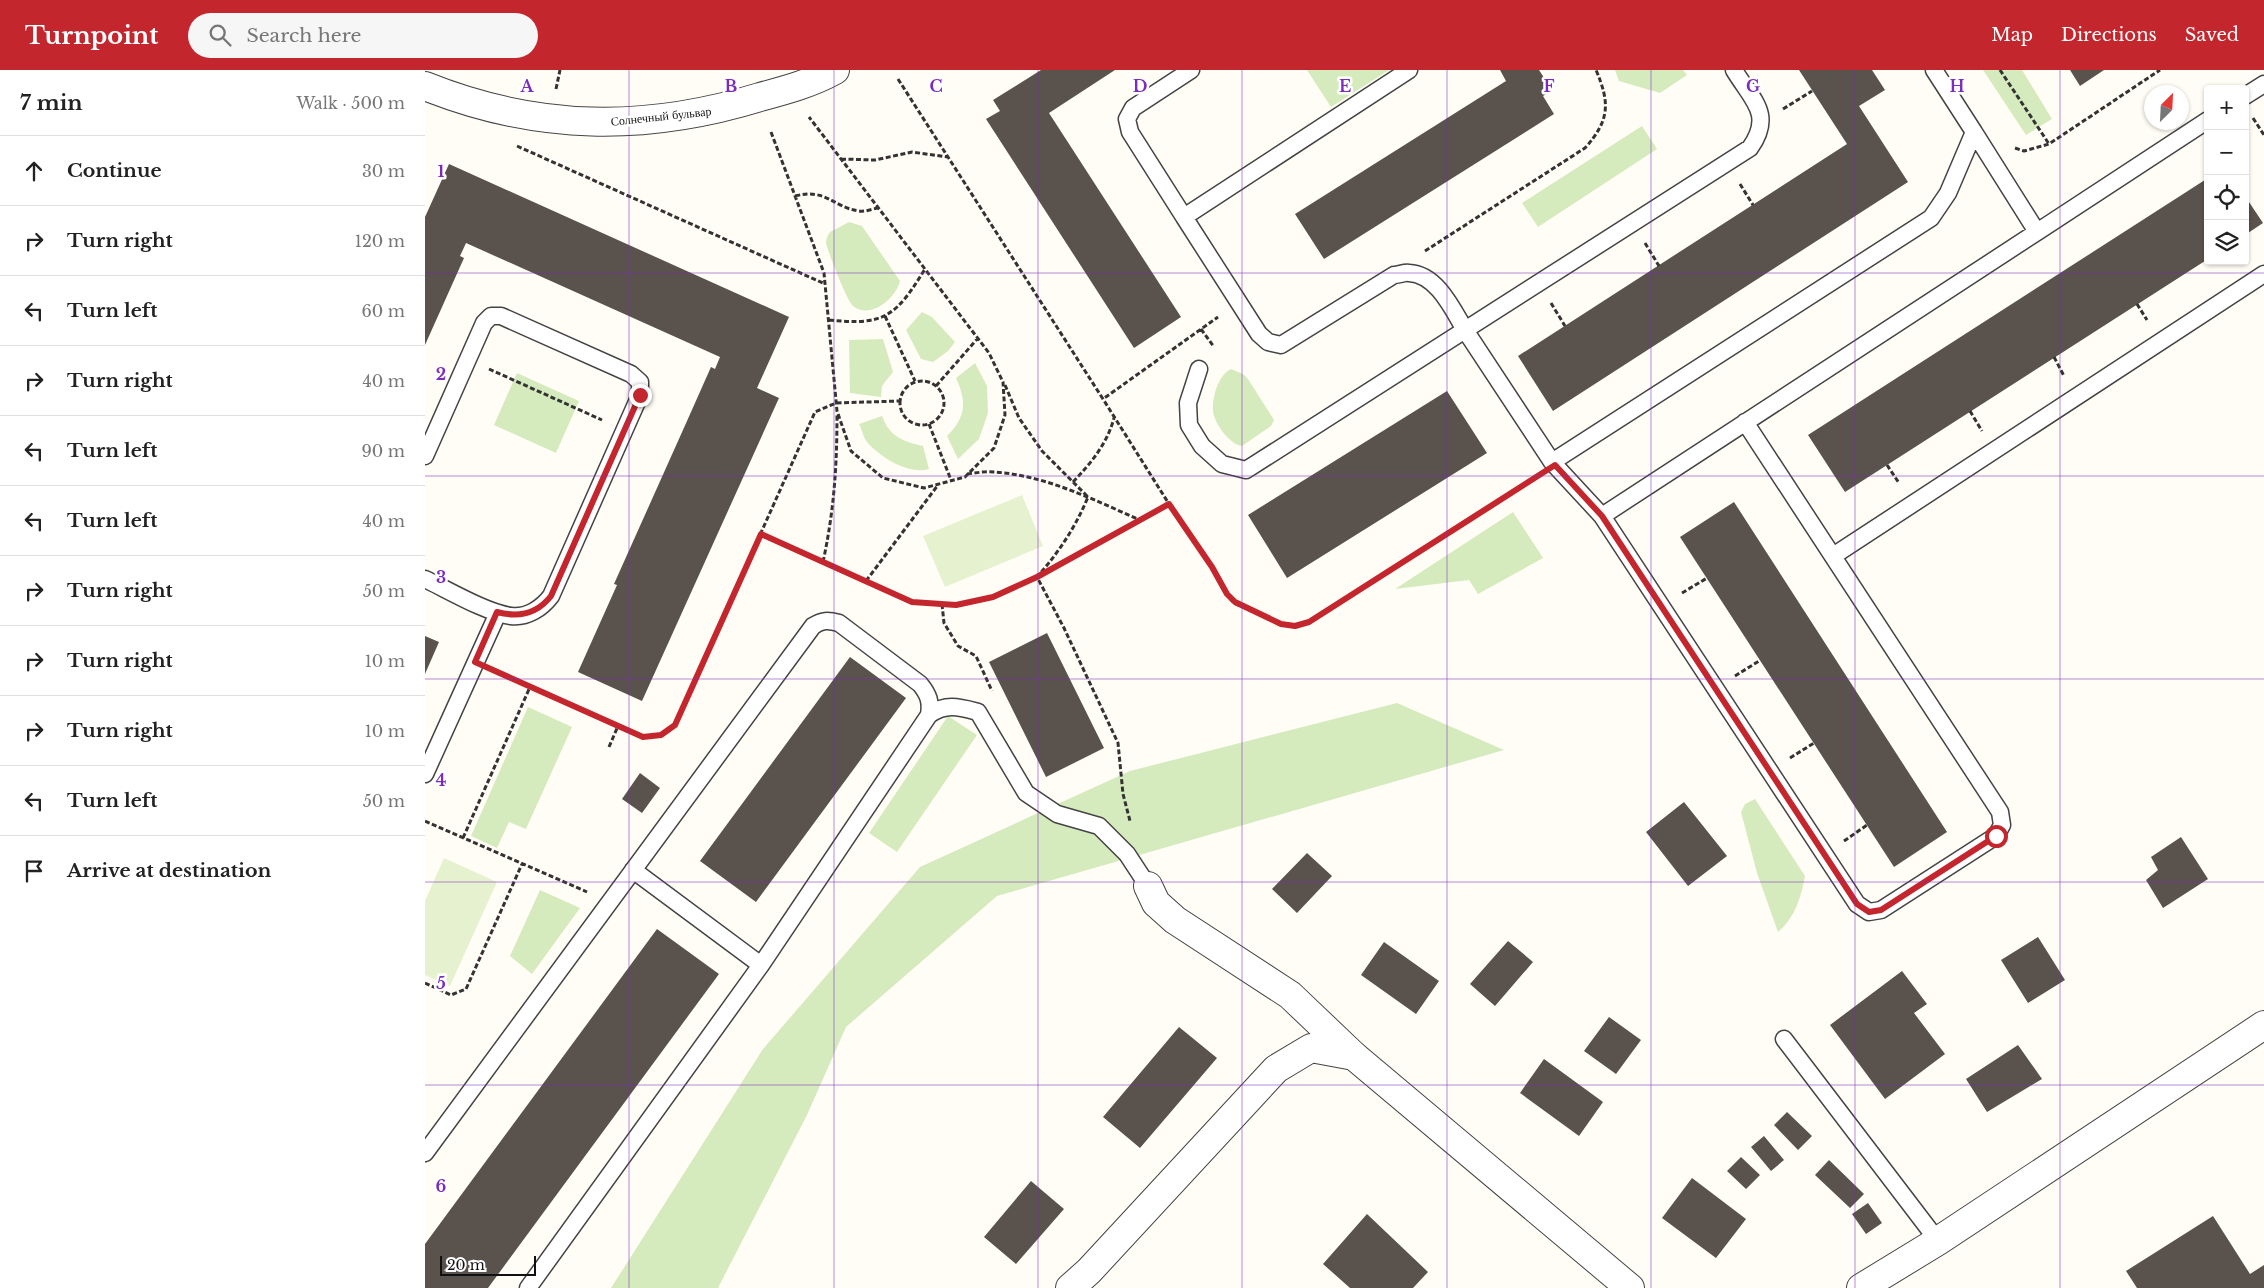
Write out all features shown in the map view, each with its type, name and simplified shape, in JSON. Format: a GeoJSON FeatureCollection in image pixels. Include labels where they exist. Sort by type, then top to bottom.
{"type":"FeatureCollection","features":[{"type":"Feature","properties":{"kind":"street","name":"Солнечный бульвар"},"geometry":{"type":"LineString","coordinates":[[425,86],[462,101],[552,120],[622,123],[720,110],[818,80],[835,70]]}},
{"type":"Feature","properties":{"kind":"street"},"geometry":{"type":"LineString","coordinates":[[1148,886],[1156,903],[1175,920],[1290,995],[1354,1056],[1630,1288]]}},
{"type":"Feature","properties":{"kind":"street"},"geometry":{"type":"LineString","coordinates":[[1861,1288],[1938,1241],[2264,1025]]}},
{"type":"Feature","properties":{"kind":"street"},"geometry":{"type":"LineString","coordinates":[[1070,1288],[1089,1271],[1276,1069],[1311,1048],[1354,1056]]}},
{"type":"Feature","properties":{"kind":"lane"},"geometry":{"type":"LineString","coordinates":[[1191,70],[1133,108],[1127,119],[1129,132],[1259,334],[1268,342],[1281,345],[1394,275],[1410,272],[1430,281],[1443,296],[1554,464],[1602,516],[1857,904],[1869,912],[1881,910],[1996,836],[2002,825],[2000,812],[1745,422]]}},
{"type":"Feature","properties":{"kind":"lane"},"geometry":{"type":"LineString","coordinates":[[1184,217],[1409,70]]}},
{"type":"Feature","properties":{"kind":"lane"},"geometry":{"type":"LineString","coordinates":[[1199,369],[1189,403],[1189,425],[1202,446],[1222,464],[1246,470],[1750,148],[1761,133],[1762,115],[1733,70]]}},
{"type":"Feature","properties":{"kind":"lane"},"geometry":{"type":"LineString","coordinates":[[1934,70],[2037,232]]}},
{"type":"Feature","properties":{"kind":"lane"},"geometry":{"type":"LineString","coordinates":[[2249,93],[2264,84]]}},
{"type":"Feature","properties":{"kind":"lane"},"geometry":{"type":"LineString","coordinates":[[1602,516],[2204,123]]}},
{"type":"Feature","properties":{"kind":"lane"},"geometry":{"type":"LineString","coordinates":[[1554,464],[1931,218],[1948,193],[1973,132]]}},
{"type":"Feature","properties":{"kind":"lane"},"geometry":{"type":"LineString","coordinates":[[1833,556],[2264,274]]}},
{"type":"Feature","properties":{"kind":"lane"},"geometry":{"type":"LineString","coordinates":[[425,456],[485,323],[491,316],[501,316],[623,370],[640,382],[640,395],[625,430],[551,596],[542,608],[513,616],[497,612],[425,579]]}},
{"type":"Feature","properties":{"kind":"lane"},"geometry":{"type":"LineString","coordinates":[[425,774],[497,612]]}},
{"type":"Feature","properties":{"kind":"lane"},"geometry":{"type":"LineString","coordinates":[[425,1153],[813,626],[821,621],[830,620],[839,623],[921,684],[928,694],[931,705],[929,716]]}},
{"type":"Feature","properties":{"kind":"lane"},"geometry":{"type":"LineString","coordinates":[[529,1288],[761,965],[929,716],[939,708],[955,706],[977,712],[1027,793],[1057,814],[1099,826],[1127,854],[1148,886]]}},
{"type":"Feature","properties":{"kind":"lane"},"geometry":{"type":"LineString","coordinates":[[633,870],[761,965]]}},
{"type":"Feature","properties":{"kind":"lane"},"geometry":{"type":"LineString","coordinates":[[1784,1039],[1938,1241]]}},
{"type":"Feature","properties":{"kind":"path"},"geometry":{"type":"LineString","coordinates":[[555,98],[559,70]]}},
{"type":"Feature","properties":{"kind":"path"},"geometry":{"type":"LineString","coordinates":[[1410,272],[1425,250],[1585,148],[1598,133],[1606,114],[1605,91],[1595,70]]}},
{"type":"Feature","properties":{"kind":"path"},"geometry":{"type":"LineString","coordinates":[[2000,70],[2049,144]]}},
{"type":"Feature","properties":{"kind":"path"},"geometry":{"type":"LineString","coordinates":[[2009,146],[2024,151],[2049,144],[2160,70]]}},
{"type":"Feature","properties":{"kind":"path"},"geometry":{"type":"LineString","coordinates":[[898,79],[1169,504],[1212,567],[1227,594],[1235,602],[1281,624],[1295,626],[1309,622],[1554,464]]}},
{"type":"Feature","properties":{"kind":"path"},"geometry":{"type":"LineString","coordinates":[[1782,109],[1812,91]]}},
{"type":"Feature","properties":{"kind":"path"},"geometry":{"type":"LineString","coordinates":[[1777,102],[1782,109],[1782,115]]}},
{"type":"Feature","properties":{"kind":"path"},"geometry":{"type":"LineString","coordinates":[[809,117],[989,353],[1019,418],[1042,450],[1088,497]]}},
{"type":"Feature","properties":{"kind":"path"},"geometry":{"type":"LineString","coordinates":[[771,132],[824,273],[837,411],[837,464],[833,517],[823,562]]}},
{"type":"Feature","properties":{"kind":"path"},"geometry":{"type":"LineString","coordinates":[[509,142],[825,284]]}},
{"type":"Feature","properties":{"kind":"path"},"geometry":{"type":"LineString","coordinates":[[840,159],[875,160],[912,152],[948,157]]}},
{"type":"Feature","properties":{"kind":"path"},"geometry":{"type":"LineString","coordinates":[[1736,176],[1753,205]]}},
{"type":"Feature","properties":{"kind":"path"},"geometry":{"type":"LineString","coordinates":[[795,196],[808,193],[822,195],[849,209],[861,212],[878,208]]}},
{"type":"Feature","properties":{"kind":"path"},"geometry":{"type":"LineString","coordinates":[[1640,236],[1659,266]]}},
{"type":"Feature","properties":{"kind":"path"},"geometry":{"type":"LineString","coordinates":[[829,320],[859,323],[885,316],[905,301],[925,269]]}},
{"type":"Feature","properties":{"kind":"path"},"geometry":{"type":"LineString","coordinates":[[1548,298],[1565,326]]}},
{"type":"Feature","properties":{"kind":"path"},"geometry":{"type":"LineString","coordinates":[[1103,399],[1239,301]]}},
{"type":"Feature","properties":{"kind":"path"},"geometry":{"type":"LineString","coordinates":[[2137,304],[2152,327]]}},
{"type":"Feature","properties":{"kind":"path"},"geometry":{"type":"LineString","coordinates":[[885,316],[915,381]]}},
{"type":"Feature","properties":{"kind":"path"},"geometry":{"type":"LineString","coordinates":[[937,386],[978,338]]}},
{"type":"Feature","properties":{"kind":"path"},"geometry":{"type":"LineString","coordinates":[[2054,357],[2067,381]]}},
{"type":"Feature","properties":{"kind":"path"},"geometry":{"type":"LineString","coordinates":[[468,360],[625,430]]}},
{"type":"Feature","properties":{"kind":"path"},"geometry":{"type":"LineString","coordinates":[[924,380],[937,386],[944,397],[941,415],[929,424],[922,426],[911,423],[903,416],[900,400],[906,386],[915,381],[924,380]]}},
{"type":"Feature","properties":{"kind":"path"},"geometry":{"type":"LineString","coordinates":[[967,474],[994,448],[1005,415],[1003,382]]}},
{"type":"Feature","properties":{"kind":"path"},"geometry":{"type":"LineString","coordinates":[[475,662],[643,737],[661,735],[675,725],[815,412],[836,403],[900,400]]}},
{"type":"Feature","properties":{"kind":"path"},"geometry":{"type":"LineString","coordinates":[[837,411],[851,451],[883,478],[924,488],[967,474],[993,472],[1027,477],[1071,490],[1141,520]]}},
{"type":"Feature","properties":{"kind":"path"},"geometry":{"type":"LineString","coordinates":[[1970,411],[1983,434]]}},
{"type":"Feature","properties":{"kind":"path"},"geometry":{"type":"LineString","coordinates":[[1073,482],[1091,463],[1109,434],[1114,417]]}},
{"type":"Feature","properties":{"kind":"path"},"geometry":{"type":"LineString","coordinates":[[929,424],[951,480]]}},
{"type":"Feature","properties":{"kind":"path"},"geometry":{"type":"LineString","coordinates":[[1887,465],[1902,488]]}},
{"type":"Feature","properties":{"kind":"path"},"geometry":{"type":"LineString","coordinates":[[866,581],[938,484]]}},
{"type":"Feature","properties":{"kind":"path"},"geometry":{"type":"LineString","coordinates":[[1037,577],[1056,555],[1074,529],[1088,497]]}},
{"type":"Feature","properties":{"kind":"path"},"geometry":{"type":"LineString","coordinates":[[761,534],[912,602],[956,605],[993,597],[1037,577],[1169,504]]}},
{"type":"Feature","properties":{"kind":"path"},"geometry":{"type":"LineString","coordinates":[[1037,577],[1064,628],[1118,743],[1123,794],[1132,830]]}},
{"type":"Feature","properties":{"kind":"path"},"geometry":{"type":"LineString","coordinates":[[1676,598],[1707,578]]}},
{"type":"Feature","properties":{"kind":"path"},"geometry":{"type":"LineString","coordinates":[[1728,681],[1759,661]]}},
{"type":"Feature","properties":{"kind":"path"},"geometry":{"type":"LineString","coordinates":[[463,838],[530,686]]}},
{"type":"Feature","properties":{"kind":"path"},"geometry":{"type":"LineString","coordinates":[[609,747],[618,726]]}},
{"type":"Feature","properties":{"kind":"path"},"geometry":{"type":"LineString","coordinates":[[1783,763],[1813,743]]}},
{"type":"Feature","properties":{"kind":"path"},"geometry":{"type":"LineString","coordinates":[[425,821],[609,902]]}},
{"type":"Feature","properties":{"kind":"path"},"geometry":{"type":"LineString","coordinates":[[1837,846],[1867,825]]}},
{"type":"Feature","properties":{"kind":"path"},"geometry":{"type":"LineString","coordinates":[[425,983],[451,995],[466,989],[522,864]]}},
{"type":"Feature","properties":{"kind":"green space"},"geometry":{"type":"Polygon","coordinates":[[[1307,70],[1389,70],[1331,107],[1307,70]]]}},
{"type":"Feature","properties":{"kind":"green space"},"geometry":{"type":"Polygon","coordinates":[[[1615,70],[1683,70],[1687,75],[1660,93],[1619,81],[1615,70]]]}},
{"type":"Feature","properties":{"kind":"green space"},"geometry":{"type":"Polygon","coordinates":[[[1983,70],[2022,70],[2052,119],[2026,135],[1983,70]]]}},
{"type":"Feature","properties":{"kind":"green space"},"geometry":{"type":"Polygon","coordinates":[[[1642,126],[1657,149],[1538,227],[1522,203],[1642,126]]]}},
{"type":"Feature","properties":{"kind":"green space"},"geometry":{"type":"Polygon","coordinates":[[[849,222],[862,226],[900,281],[898,288],[888,300],[875,309],[860,310],[853,306],[842,286],[827,248],[826,241],[830,232],[849,222]]]}},
{"type":"Feature","properties":{"kind":"green space"},"geometry":{"type":"Polygon","coordinates":[[[922,312],[932,317],[955,342],[948,351],[933,362],[921,359],[906,330],[922,312]]]}},
{"type":"Feature","properties":{"kind":"green space"},"geometry":{"type":"Polygon","coordinates":[[[883,339],[893,372],[882,386],[881,397],[850,393],[849,340],[883,339]]]}},
{"type":"Feature","properties":{"kind":"green space"},"geometry":{"type":"Polygon","coordinates":[[[975,363],[987,386],[988,413],[979,439],[958,459],[947,436],[958,422],[963,409],[962,395],[956,378],[975,363]]]}},
{"type":"Feature","properties":{"kind":"green space"},"geometry":{"type":"Polygon","coordinates":[[[1231,369],[1243,374],[1248,379],[1274,420],[1271,426],[1242,446],[1237,445],[1223,433],[1213,411],[1219,381],[1231,369]]]}},
{"type":"Feature","properties":{"kind":"green space"},"geometry":{"type":"Polygon","coordinates":[[[517,373],[579,401],[556,453],[494,425],[517,373]]]}},
{"type":"Feature","properties":{"kind":"green space"},"geometry":{"type":"Polygon","coordinates":[[[882,416],[889,429],[898,437],[923,446],[929,469],[921,470],[904,467],[887,459],[867,442],[859,424],[882,416]]]}},
{"type":"Feature","properties":{"kind":"green space"},"geometry":{"type":"Polygon","coordinates":[[[1022,495],[1043,546],[945,587],[923,536],[1022,495]]]}},
{"type":"Feature","properties":{"kind":"green space"},"geometry":{"type":"Polygon","coordinates":[[[1513,512],[1543,558],[1478,594],[1469,580],[1395,589],[1513,512]]]}},
{"type":"Feature","properties":{"kind":"green space"},"geometry":{"type":"Polygon","coordinates":[[[1397,703],[1504,750],[997,896],[846,1027],[807,1115],[718,1288],[611,1288],[763,1049],[920,867],[1130,771],[1397,703]]]}},
{"type":"Feature","properties":{"kind":"green space"},"geometry":{"type":"Polygon","coordinates":[[[528,707],[572,727],[526,829],[509,822],[497,848],[471,836],[528,707]]]}},
{"type":"Feature","properties":{"kind":"green space"},"geometry":{"type":"Polygon","coordinates":[[[948,716],[977,735],[897,852],[869,833],[948,716]]]}},
{"type":"Feature","properties":{"kind":"green space"},"geometry":{"type":"Polygon","coordinates":[[[1755,799],[1805,876],[1793,914],[1778,932],[1757,873],[1741,812],[1745,804],[1755,799]]]}},
{"type":"Feature","properties":{"kind":"green space"},"geometry":{"type":"Polygon","coordinates":[[[444,858],[497,882],[450,986],[425,975],[425,901],[444,858]]]}},
{"type":"Feature","properties":{"kind":"green space"},"geometry":{"type":"Polygon","coordinates":[[[540,890],[580,908],[532,974],[510,956],[540,890]]]}},
{"type":"Feature","properties":{"kind":"building"},"geometry":{"type":"Polygon","coordinates":[[[1041,70],[1115,70],[1049,113],[1181,317],[1134,348],[986,119],[1000,111],[993,100],[1041,70]]]}},
{"type":"Feature","properties":{"kind":"building"},"geometry":{"type":"Polygon","coordinates":[[[1500,70],[1539,70],[1552,90],[1543,96],[1554,114],[1324,259],[1295,214],[1506,81],[1500,70]]]}},
{"type":"Feature","properties":{"kind":"building"},"geometry":{"type":"Polygon","coordinates":[[[1799,70],[1872,70],[1885,90],[1859,106],[1908,182],[1553,411],[1518,356],[1847,144],[1799,70]]]}},
{"type":"Feature","properties":{"kind":"building"},"geometry":{"type":"Polygon","coordinates":[[[2070,70],[2104,70],[2080,86],[2070,70]]]}},
{"type":"Feature","properties":{"kind":"building"},"geometry":{"type":"Polygon","coordinates":[[[449,164],[789,317],[757,388],[779,398],[642,701],[578,672],[617,585],[614,584],[711,367],[715,369],[720,357],[466,243],[460,256],[464,258],[425,345],[425,217],[449,164]]]}},
{"type":"Feature","properties":{"kind":"building"},"geometry":{"type":"Polygon","coordinates":[[[2204,181],[2204,262],[1845,492],[1808,435],[2204,181]]]}},
{"type":"Feature","properties":{"kind":"building"},"geometry":{"type":"Polygon","coordinates":[[[2249,202],[2263,223],[2249,232],[2249,202]]]}},
{"type":"Feature","properties":{"kind":"building"},"geometry":{"type":"Polygon","coordinates":[[[1447,391],[1487,453],[1287,578],[1248,515],[1447,391]]]}},
{"type":"Feature","properties":{"kind":"building"},"geometry":{"type":"Polygon","coordinates":[[[1734,502],[1947,832],[1894,867],[1680,537],[1734,502]]]}},
{"type":"Feature","properties":{"kind":"building"},"geometry":{"type":"Polygon","coordinates":[[[1047,633],[1104,748],[1046,777],[989,662],[1047,633]]]}},
{"type":"Feature","properties":{"kind":"building"},"geometry":{"type":"Polygon","coordinates":[[[425,636],[439,642],[425,674],[425,636]]]}},
{"type":"Feature","properties":{"kind":"building"},"geometry":{"type":"Polygon","coordinates":[[[850,657],[906,698],[756,902],[700,861],[850,657]]]}},
{"type":"Feature","properties":{"kind":"building"},"geometry":{"type":"Polygon","coordinates":[[[640,773],[660,788],[642,813],[622,799],[640,773]]]}},
{"type":"Feature","properties":{"kind":"building"},"geometry":{"type":"Polygon","coordinates":[[[1684,802],[1727,856],[1688,886],[1646,832],[1684,802]]]}},
{"type":"Feature","properties":{"kind":"building"},"geometry":{"type":"Polygon","coordinates":[[[2181,837],[2208,879],[2163,908],[2146,880],[2158,870],[2151,857],[2181,837]]]}},
{"type":"Feature","properties":{"kind":"building"},"geometry":{"type":"Polygon","coordinates":[[[1307,853],[1332,876],[1297,913],[1272,889],[1307,853]]]}},
{"type":"Feature","properties":{"kind":"building"},"geometry":{"type":"Polygon","coordinates":[[[657,929],[719,974],[488,1288],[425,1288],[425,1244],[657,929]]]}},
{"type":"Feature","properties":{"kind":"building"},"geometry":{"type":"Polygon","coordinates":[[[2038,937],[2065,980],[2028,1003],[2001,960],[2038,937]]]}},
{"type":"Feature","properties":{"kind":"building"},"geometry":{"type":"Polygon","coordinates":[[[1508,941],[1533,962],[1495,1006],[1470,984],[1508,941]]]}},
{"type":"Feature","properties":{"kind":"building"},"geometry":{"type":"Polygon","coordinates":[[[1384,942],[1439,981],[1416,1014],[1361,975],[1384,942]]]}},
{"type":"Feature","properties":{"kind":"building"},"geometry":{"type":"Polygon","coordinates":[[[1902,971],[1927,1004],[1914,1013],[1945,1054],[1885,1099],[1830,1025],[1902,971]]]}},
{"type":"Feature","properties":{"kind":"building"},"geometry":{"type":"Polygon","coordinates":[[[1609,1017],[1641,1040],[1616,1074],[1584,1051],[1609,1017]]]}},
{"type":"Feature","properties":{"kind":"building"},"geometry":{"type":"Polygon","coordinates":[[[1179,1027],[1217,1058],[1140,1148],[1103,1117],[1179,1027]]]}},
{"type":"Feature","properties":{"kind":"building"},"geometry":{"type":"Polygon","coordinates":[[[2018,1045],[2042,1079],[1987,1112],[1966,1079],[2018,1045]]]}},
{"type":"Feature","properties":{"kind":"building"},"geometry":{"type":"Polygon","coordinates":[[[1544,1059],[1603,1102],[1579,1136],[1520,1093],[1544,1059]]]}},
{"type":"Feature","properties":{"kind":"building"},"geometry":{"type":"Polygon","coordinates":[[[1787,1112],[1812,1136],[1798,1150],[1774,1125],[1787,1112]]]}},
{"type":"Feature","properties":{"kind":"building"},"geometry":{"type":"Polygon","coordinates":[[[1764,1136],[1784,1160],[1771,1171],[1751,1147],[1764,1136]]]}},
{"type":"Feature","properties":{"kind":"building"},"geometry":{"type":"Polygon","coordinates":[[[1741,1157],[1760,1175],[1746,1189],[1727,1171],[1741,1157]]]}},
{"type":"Feature","properties":{"kind":"building"},"geometry":{"type":"Polygon","coordinates":[[[1829,1160],[1864,1194],[1850,1208],[1815,1175],[1829,1160]]]}},
{"type":"Feature","properties":{"kind":"building"},"geometry":{"type":"Polygon","coordinates":[[[1692,1178],[1746,1219],[1716,1258],[1662,1218],[1692,1178]]]}},
{"type":"Feature","properties":{"kind":"building"},"geometry":{"type":"Polygon","coordinates":[[[1031,1181],[1064,1209],[1016,1264],[984,1237],[1031,1181]]]}},
{"type":"Feature","properties":{"kind":"building"},"geometry":{"type":"Polygon","coordinates":[[[1868,1203],[1882,1223],[1866,1234],[1852,1214],[1868,1203]]]}},
{"type":"Feature","properties":{"kind":"building"},"geometry":{"type":"Polygon","coordinates":[[[1367,1214],[1428,1272],[1413,1288],[1350,1288],[1323,1264],[1367,1214]]]}},
{"type":"Feature","properties":{"kind":"building"},"geometry":{"type":"Polygon","coordinates":[[[2213,1216],[2250,1274],[2264,1265],[2264,1288],[2137,1288],[2126,1271],[2213,1216]]]}},
{"type":"Feature","properties":{"kind":"route"},"geometry":{"type":"LineString","coordinates":[[640,395],[551,596],[542,608],[529,613],[513,616],[497,612],[475,662],[643,737],[661,735],[675,725],[761,534],[912,602],[956,605],[993,597],[1037,577],[1169,504],[1212,567],[1227,594],[1235,602],[1245,609],[1281,624],[1295,626],[1309,622],[1555,465],[1602,516],[1857,904],[1869,912],[1881,910],[1996,836]]}}]}
